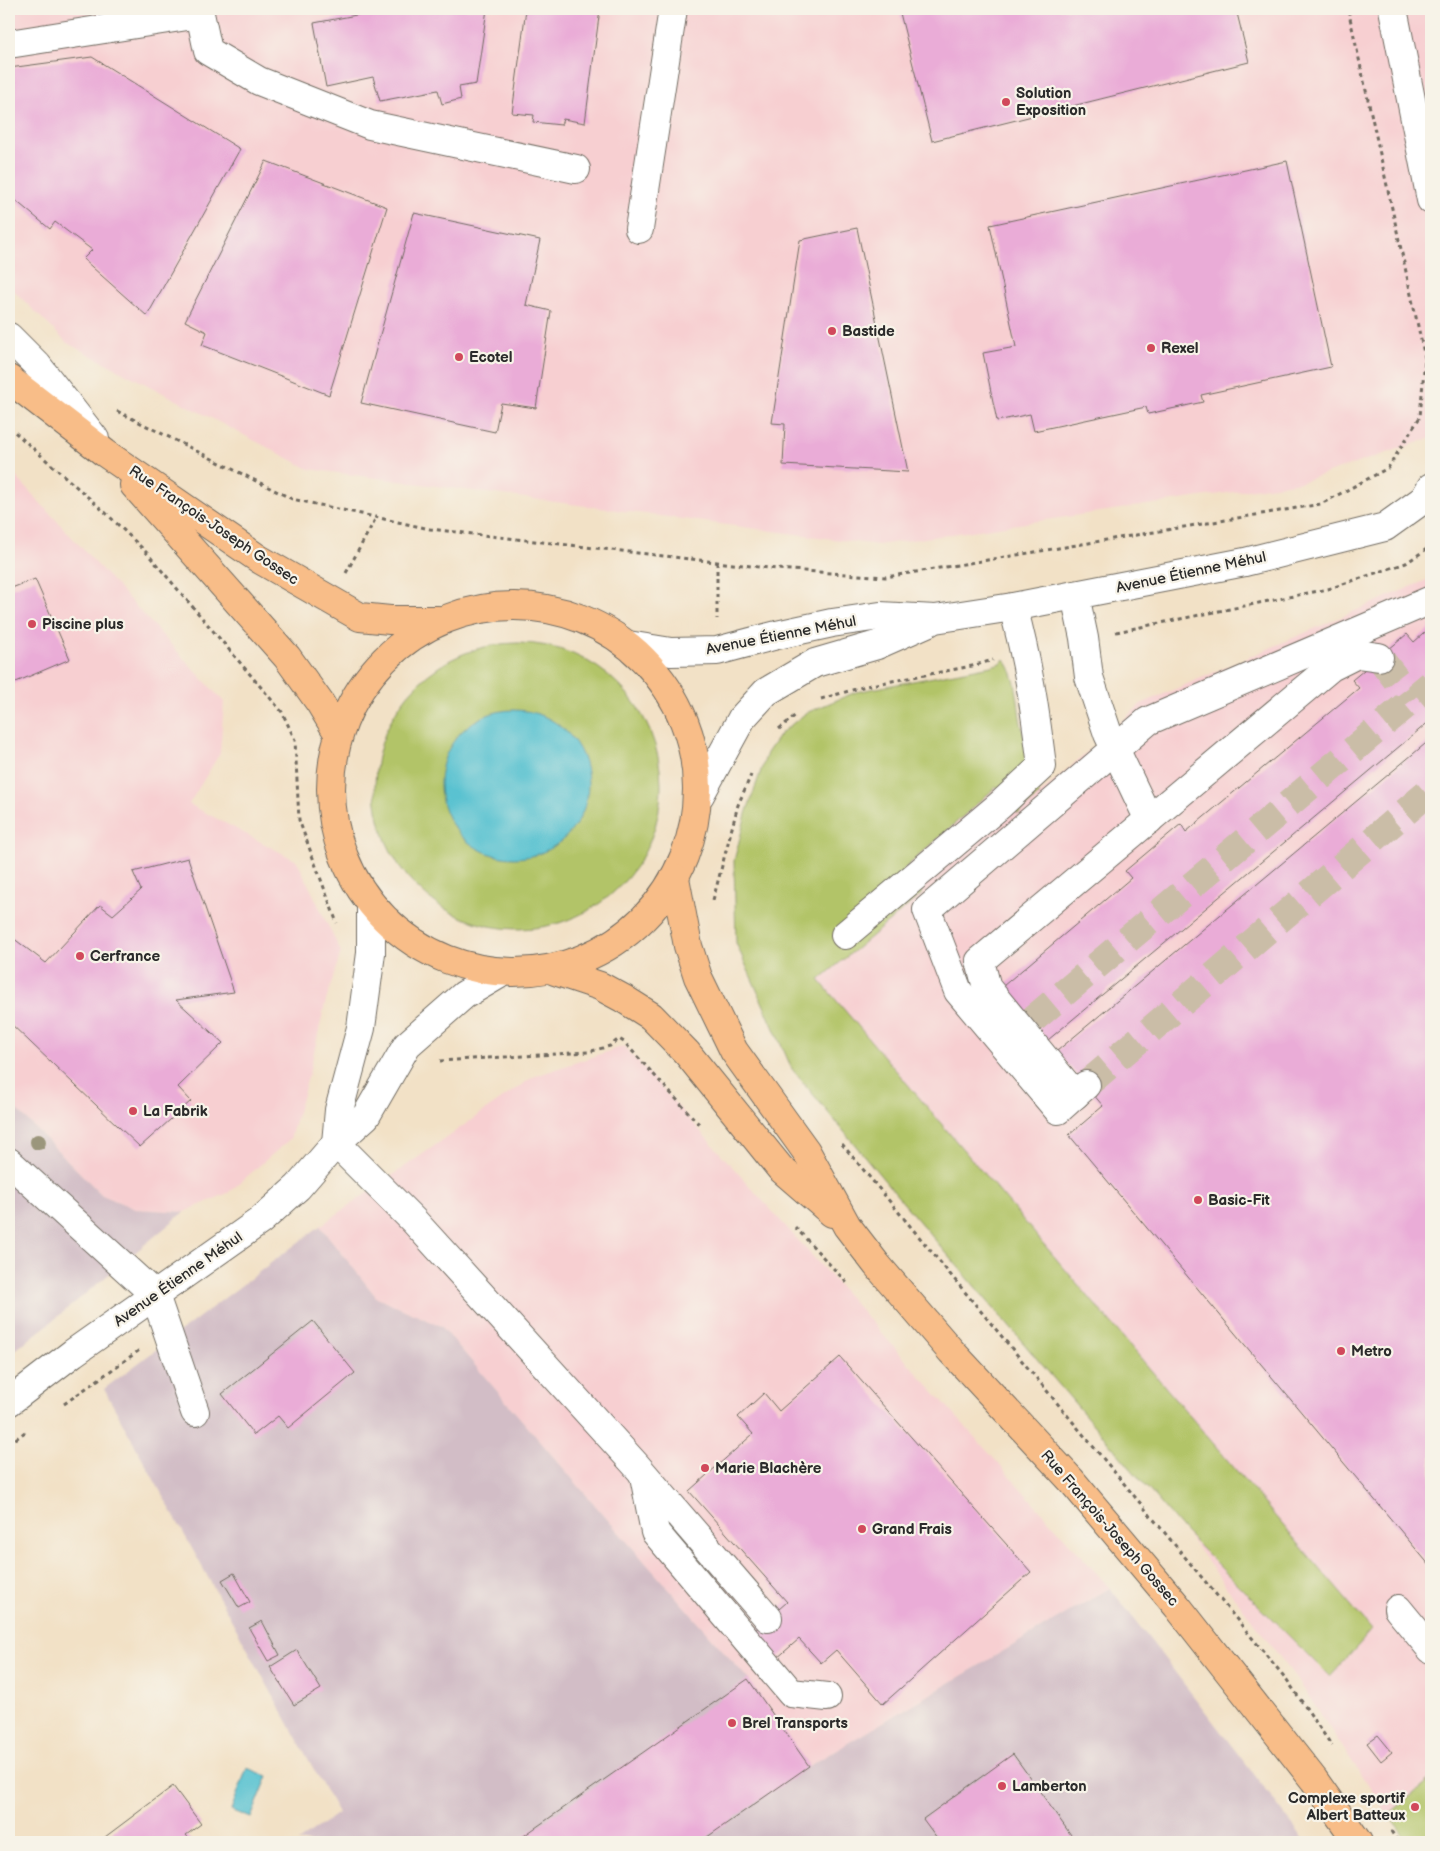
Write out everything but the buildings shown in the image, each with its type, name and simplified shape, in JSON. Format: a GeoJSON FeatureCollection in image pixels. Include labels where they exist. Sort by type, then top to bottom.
{"type":"FeatureCollection","features":[{"type":"Feature","properties":{"kind":"main road","name":"Rue François-Joseph Gossec"},"geometry":{"type":"LineString","coordinates":[[9,379],[105,452],[259,559],[360,617],[390,620],[438,620]]}},
{"type":"Feature","properties":{"kind":"main road","name":"Rue François-Joseph Gossec"},"geometry":{"type":"LineString","coordinates":[[105,452],[287,657],[320,703],[338,733]]}},
{"type":"Feature","properties":{"kind":"main road"},"geometry":{"type":"LineString","coordinates":[[526,604],[580,617],[628,645],[661,679],[685,721],[700,795],[694,825],[675,878],[646,917],[608,947],[555,971],[498,975],[441,958],[403,936],[371,905],[346,865],[332,820],[330,776],[338,733],[356,692],[384,657],[438,620],[471,609],[526,604]]}},
{"type":"Feature","properties":{"kind":"main road","name":"Rue François-Joseph Gossec"},"geometry":{"type":"LineString","coordinates":[[675,878],[688,946],[698,977],[734,1051],[806,1151],[847,1226],[877,1265],[951,1352],[1071,1480],[1177,1606],[1308,1772],[1358,1842]]}},
{"type":"Feature","properties":{"kind":"main road","name":"Rue François-Joseph Gossec"},"geometry":{"type":"LineString","coordinates":[[555,971],[600,986],[651,1016],[687,1053],[780,1168],[847,1226]]}},
{"type":"Feature","properties":{"kind":"street"},"geometry":{"type":"LineString","coordinates":[[639,229],[673,9]]}},
{"type":"Feature","properties":{"kind":"street"},"geometry":{"type":"LineString","coordinates":[[1393,9],[1431,200]]}},
{"type":"Feature","properties":{"kind":"street"},"geometry":{"type":"LineString","coordinates":[[9,44],[200,12],[208,51],[259,82],[370,125],[576,169]]}},
{"type":"Feature","properties":{"kind":"street","name":"Rue François-Joseph Gossec"},"geometry":{"type":"LineString","coordinates":[[9,337],[37,365],[105,452]]}},
{"type":"Feature","properties":{"kind":"street","name":"Avenue Étienne Méhul"},"geometry":{"type":"LineString","coordinates":[[628,645],[671,652],[717,651],[776,635],[832,623],[880,616],[935,619],[1013,607],[1245,562],[1384,527],[1424,499],[1431,487]]}},
{"type":"Feature","properties":{"kind":"street"},"geometry":{"type":"LineString","coordinates":[[1075,595],[1084,638],[1089,677],[1115,750],[1149,820]]}},
{"type":"Feature","properties":{"kind":"street"},"geometry":{"type":"LineString","coordinates":[[1379,658],[1357,654],[1331,667],[980,961],[987,988],[1026,1025],[1081,1090],[1058,1110],[958,991],[927,910],[1148,721],[1431,600]]}},
{"type":"Feature","properties":{"kind":"street"},"geometry":{"type":"LineString","coordinates":[[845,935],[1000,806],[1042,766],[1025,651],[1013,607]]}},
{"type":"Feature","properties":{"kind":"street","name":"Avenue Étienne Méhul"},"geometry":{"type":"LineString","coordinates":[[700,795],[742,718],[766,692],[815,663],[878,645],[935,619]]}},
{"type":"Feature","properties":{"kind":"street"},"geometry":{"type":"LineString","coordinates":[[371,905],[371,953],[361,1028],[339,1110],[336,1143],[414,1221],[644,1474],[768,1618]]}},
{"type":"Feature","properties":{"kind":"street","name":"Avenue Étienne Méhul"},"geometry":{"type":"LineString","coordinates":[[9,1402],[73,1353],[260,1220],[298,1186],[336,1143],[366,1116],[407,1045],[464,995],[498,975]]}},
{"type":"Feature","properties":{"kind":"street"},"geometry":{"type":"LineString","coordinates":[[9,1162],[155,1295],[195,1412]]}},
{"type":"Feature","properties":{"kind":"street"},"geometry":{"type":"LineString","coordinates":[[644,1474],[655,1532],[791,1693],[827,1697]]}},
{"type":"Feature","properties":{"kind":"street"},"geometry":{"type":"LineString","coordinates":[[1398,1609],[1431,1649]]}},
{"type":"Feature","properties":{"kind":"path"},"geometry":{"type":"LineString","coordinates":[[114,409],[292,499],[430,528],[777,569],[886,577],[1321,504],[1388,468],[1420,417],[1424,358],[1348,9]]}},
{"type":"Feature","properties":{"kind":"path"},"geometry":{"type":"LineString","coordinates":[[9,427],[107,514],[146,552],[282,712],[295,740],[299,820],[339,928]]}},
{"type":"Feature","properties":{"kind":"path"},"geometry":{"type":"LineString","coordinates":[[1084,638],[1328,589],[1406,563],[1431,546]]}},
{"type":"Feature","properties":{"kind":"path"},"geometry":{"type":"LineString","coordinates":[[820,700],[866,686],[972,666],[1025,651]]}},
{"type":"Feature","properties":{"kind":"path"},"geometry":{"type":"LineString","coordinates":[[778,730],[798,714]]}},
{"type":"Feature","properties":{"kind":"path"},"geometry":{"type":"LineString","coordinates":[[712,904],[738,805],[752,771]]}},
{"type":"Feature","properties":{"kind":"path"},"geometry":{"type":"LineString","coordinates":[[407,1045],[430,1062],[588,1052],[610,1046],[619,1039],[642,1010]]}},
{"type":"Feature","properties":{"kind":"path"},"geometry":{"type":"LineString","coordinates":[[619,1039],[624,1042],[705,1130]]}},
{"type":"Feature","properties":{"kind":"path"},"geometry":{"type":"LineString","coordinates":[[836,1137],[1287,1680],[1336,1752]]}},
{"type":"Feature","properties":{"kind":"path"},"geometry":{"type":"LineString","coordinates":[[792,1224],[853,1290]]}},
{"type":"Feature","properties":{"kind":"path"},"geometry":{"type":"LineString","coordinates":[[1388,1827],[1398,1842]]}},
{"type":"Feature","properties":{"kind":"shaded area"},"geometry":{"type":"Polygon","coordinates":[[[9,9],[1431,9],[1431,438],[1301,482],[878,545],[309,469],[67,343],[9,286],[9,9]]]}},
{"type":"Feature","properties":{"kind":"shaded area"},"geometry":{"type":"Polygon","coordinates":[[[9,469],[224,702],[220,753],[189,804],[297,861],[341,952],[325,1004],[309,1074],[290,1139],[228,1193],[184,1212],[135,1209],[102,1195],[9,1102],[9,469]]]}},
{"type":"Feature","properties":{"kind":"shaded area"},"geometry":{"type":"Polygon","coordinates":[[[1431,578],[1431,1779],[1388,1815],[1299,1682],[1086,1402],[819,980],[923,893],[902,870],[996,787],[1018,814],[1141,704],[1431,578]]]}},
{"type":"Feature","properties":{"kind":"shaded area"},"geometry":{"type":"Polygon","coordinates":[[[624,1046],[1110,1588],[809,1766],[748,1679],[441,1326],[377,1298],[320,1226],[533,1077],[624,1046]]]}},
{"type":"Feature","properties":{"kind":"shaded area"},"geometry":{"type":"Polygon","coordinates":[[[9,1102],[102,1195],[135,1209],[184,1212],[9,1355],[9,1102]]]}},
{"type":"Feature","properties":{"kind":"shaded area"},"geometry":{"type":"Polygon","coordinates":[[[320,1226],[377,1298],[441,1326],[748,1679],[809,1766],[1110,1588],[1306,1842],[298,1842],[338,1813],[104,1389],[320,1226]]]}},
{"type":"Feature","properties":{"kind":"green space"},"geometry":{"type":"Polygon","coordinates":[[[518,643],[546,646],[573,654],[597,667],[619,685],[637,707],[650,731],[658,758],[661,786],[658,814],[650,841],[637,865],[619,887],[597,905],[573,918],[546,926],[518,929],[490,926],[463,918],[439,905],[417,887],[399,865],[386,841],[378,814],[375,786],[378,758],[386,731],[399,707],[417,685],[439,667],[463,654],[490,646],[518,643]]]}},
{"type":"Feature","properties":{"kind":"green space"},"geometry":{"type":"Polygon","coordinates":[[[1004,659],[1012,674],[1021,723],[1039,795],[1018,814],[996,787],[903,870],[923,893],[819,980],[1372,1630],[1330,1677],[1186,1533],[900,1199],[792,1069],[736,943],[734,861],[746,814],[767,753],[781,733],[806,713],[856,692],[991,666],[1001,663],[1004,659]]]}},
{"type":"Feature","properties":{"kind":"green space","name":"Complexe sportif Albert Batteux"},"geometry":{"type":"Polygon","coordinates":[[[1431,1779],[1431,1842],[1409,1842],[1388,1815],[1431,1779]]]}},
{"type":"Feature","properties":{"kind":"water"},"geometry":{"type":"Polygon","coordinates":[[[514,710],[542,716],[566,732],[582,756],[588,784],[582,812],[566,836],[542,852],[514,858],[486,852],[462,836],[446,812],[440,784],[446,756],[462,732],[486,716],[514,710]]]}},
{"type":"Feature","properties":{"kind":"water"},"geometry":{"type":"Polygon","coordinates":[[[247,1768],[268,1776],[251,1818],[231,1810],[247,1768]]]}},
{"type":"Feature","properties":{"kind":"tunnel"},"geometry":{"type":"LineString","coordinates":[[1379,657],[1412,700]]}},
{"type":"Feature","properties":{"kind":"tunnel"},"geometry":{"type":"LineString","coordinates":[[1031,1021],[1431,684]]}},
{"type":"Feature","properties":{"kind":"tunnel"},"geometry":{"type":"LineString","coordinates":[[1086,1085],[1431,790]]}},
{"type":"Feature","properties":{"kind":"place","name":"Solution Exposition"},"geometry":{"type":"Point","coordinates":[1006,102]}},
{"type":"Feature","properties":{"kind":"place","name":"Bastide"},"geometry":{"type":"Point","coordinates":[832,331]}},
{"type":"Feature","properties":{"kind":"place","name":"Rexel"},"geometry":{"type":"Point","coordinates":[1151,348]}},
{"type":"Feature","properties":{"kind":"place","name":"Ecotel"},"geometry":{"type":"Point","coordinates":[459,357]}},
{"type":"Feature","properties":{"kind":"place","name":"Piscine plus"},"geometry":{"type":"Point","coordinates":[32,624]}},
{"type":"Feature","properties":{"kind":"place","name":"Cerfrance"},"geometry":{"type":"Point","coordinates":[80,956]}},
{"type":"Feature","properties":{"kind":"place","name":"La Fabrik"},"geometry":{"type":"Point","coordinates":[133,1111]}},
{"type":"Feature","properties":{"kind":"place","name":"Basic-Fit"},"geometry":{"type":"Point","coordinates":[1198,1200]}},
{"type":"Feature","properties":{"kind":"place","name":"Metro"},"geometry":{"type":"Point","coordinates":[1341,1351]}},
{"type":"Feature","properties":{"kind":"place","name":"Marie Blachère"},"geometry":{"type":"Point","coordinates":[705,1468]}},
{"type":"Feature","properties":{"kind":"place","name":"Grand Frais"},"geometry":{"type":"Point","coordinates":[862,1529]}},
{"type":"Feature","properties":{"kind":"place","name":"Brel Transports"},"geometry":{"type":"Point","coordinates":[732,1723]}},
{"type":"Feature","properties":{"kind":"place","name":"Lamberton"},"geometry":{"type":"Point","coordinates":[1002,1786]}},
{"type":"Feature","properties":{"kind":"place","name":"Complexe sportif Albert Batteux"},"geometry":{"type":"Point","coordinates":[1415,1807]}}]}
